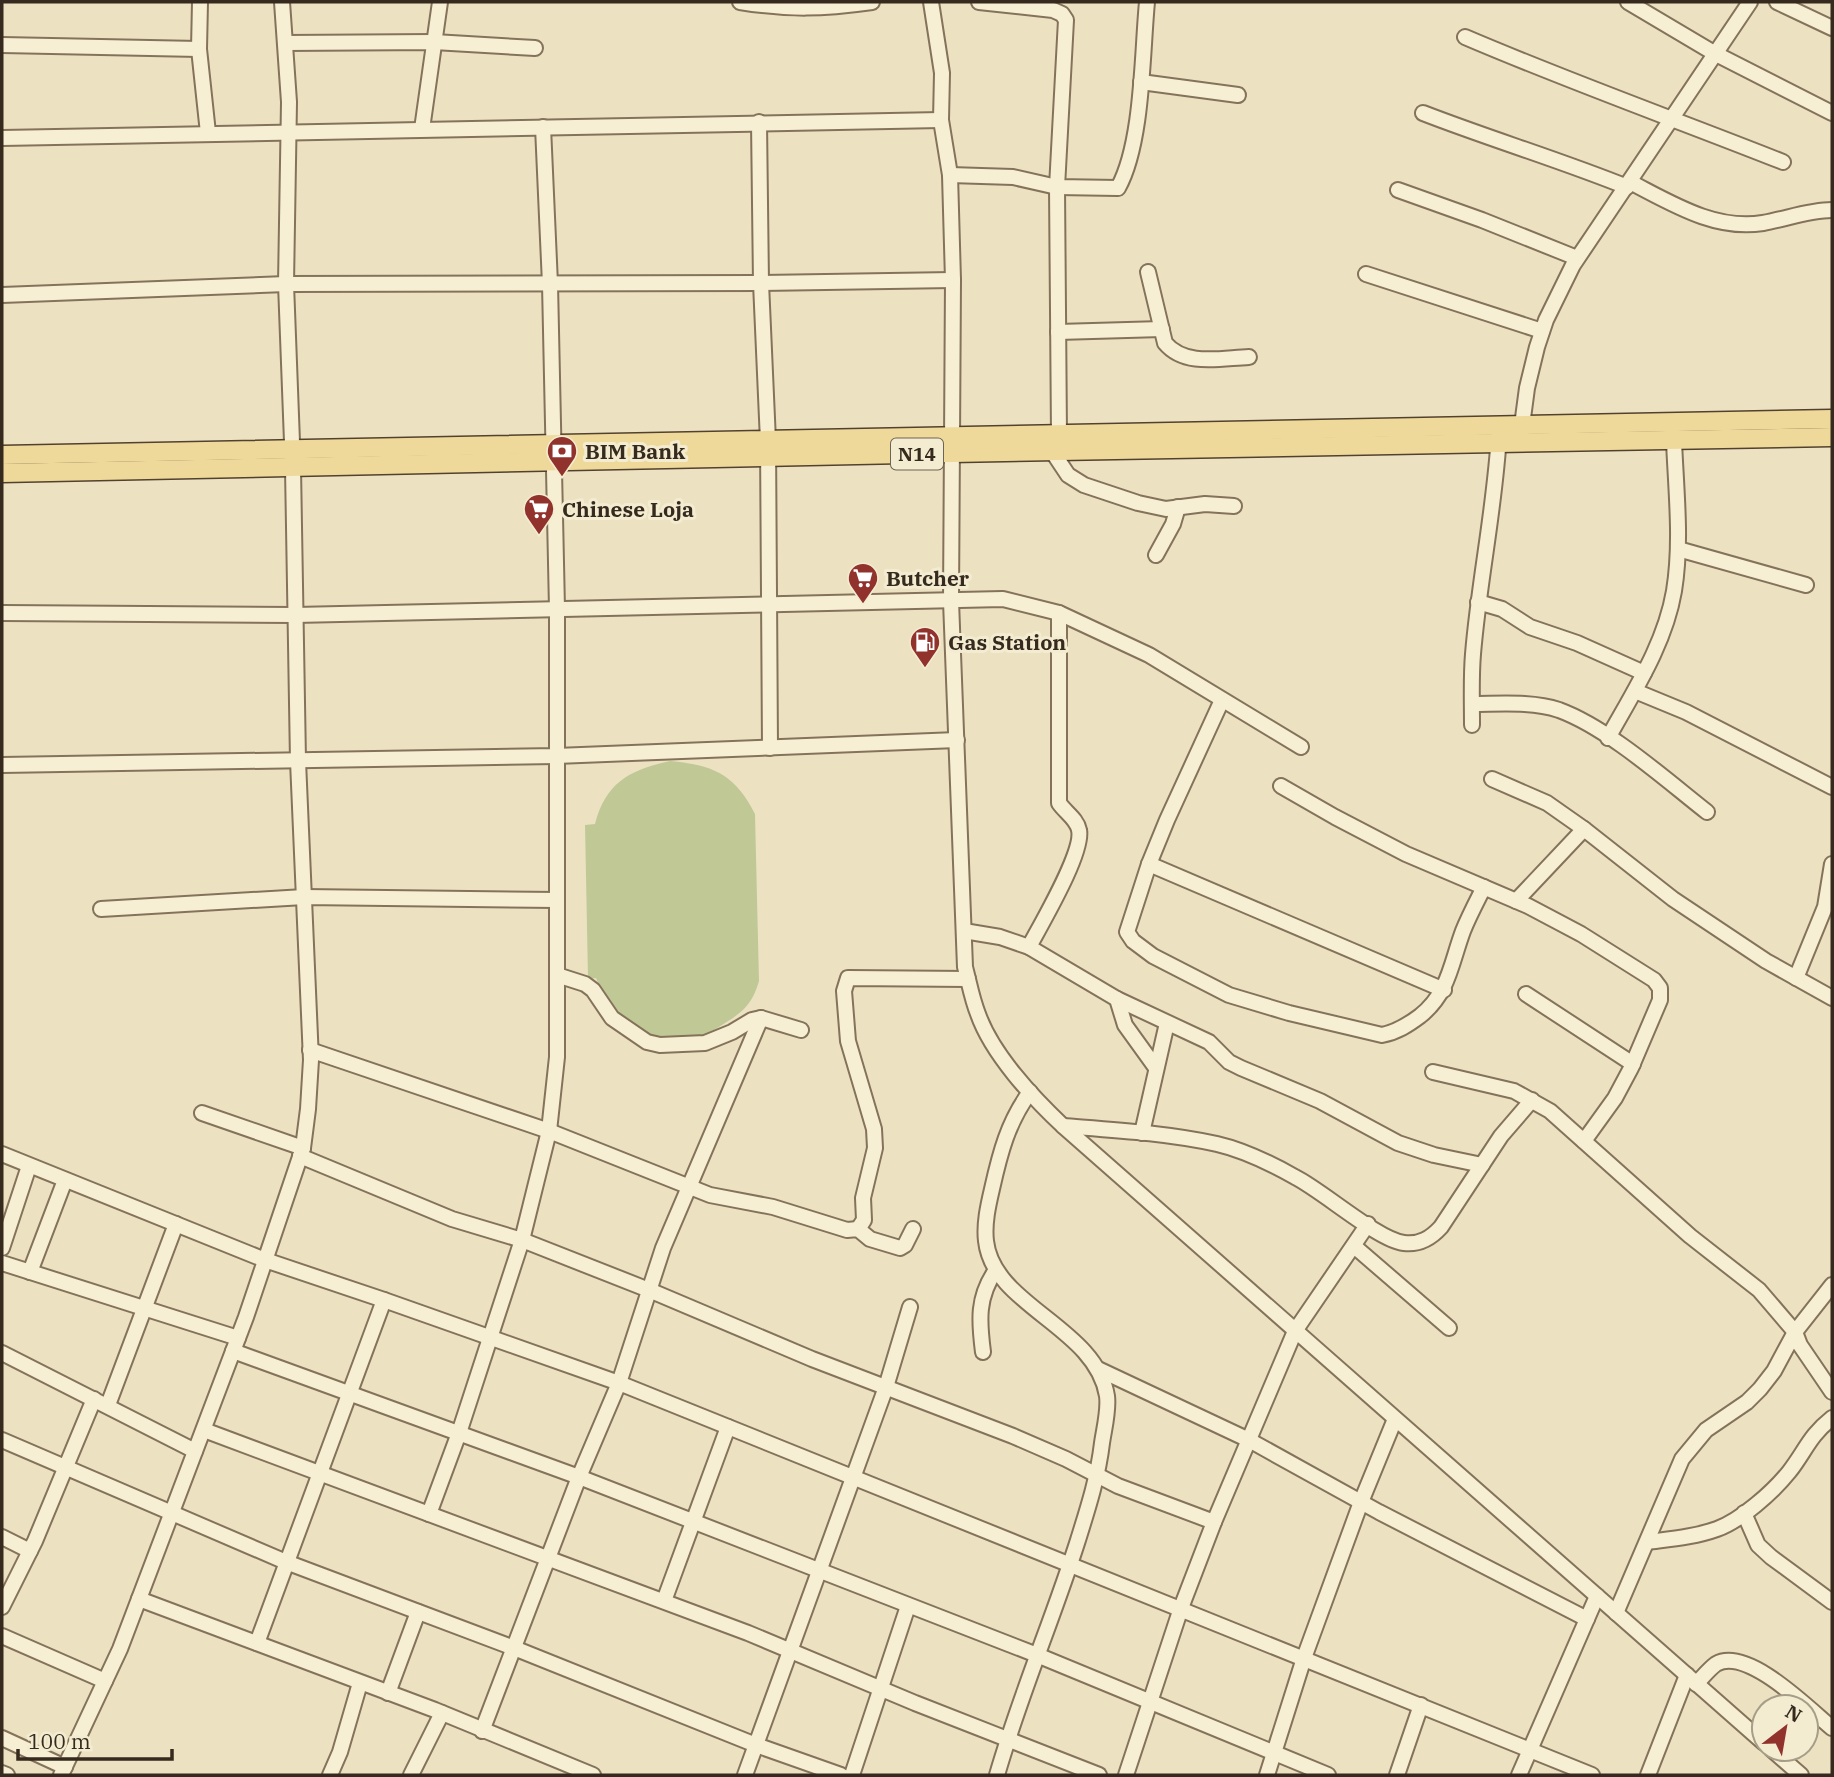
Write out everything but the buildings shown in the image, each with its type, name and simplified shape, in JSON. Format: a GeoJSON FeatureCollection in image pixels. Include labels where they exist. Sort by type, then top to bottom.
{"type":"FeatureCollection","features":[{"type":"Feature","properties":{"kind":"main road","name":"N14"},"geometry":{"type":"LineString","coordinates":[[1521,435],[1832,419]]}},
{"type":"Feature","properties":{"kind":"main road","name":"N14"},"geometry":{"type":"LineString","coordinates":[[2,455],[159,461],[1499,435],[1674,441],[1832,437]]}},
{"type":"Feature","properties":{"kind":"main road","name":"N14"},"geometry":{"type":"LineString","coordinates":[[2,473],[159,461]]}},
{"type":"Feature","properties":{"kind":"street"},"geometry":{"type":"LineString","coordinates":[[200,2],[199,49],[208,133]]}},
{"type":"Feature","properties":{"kind":"street"},"geometry":{"type":"LineString","coordinates":[[2,1738],[63,1771],[139,1599],[204,1430],[302,1152],[308,1109],[310,1051],[298,761],[286,284],[286,134],[289,102],[282,2]]}},
{"type":"Feature","properties":{"kind":"street"},"geometry":{"type":"LineString","coordinates":[[422,129],[440,2]]}},
{"type":"Feature","properties":{"kind":"street"},"geometry":{"type":"LineString","coordinates":[[740,2],[806,9],[873,2]]}},
{"type":"Feature","properties":{"kind":"street"},"geometry":{"type":"LineString","coordinates":[[931,2],[942,73],[941,120],[950,176],[953,279],[951,601],[965,967],[978,1016],[1003,1059],[1063,1126],[1750,1731]]}},
{"type":"Feature","properties":{"kind":"street"},"geometry":{"type":"LineString","coordinates":[[979,2],[1053,10],[1062,14],[1066,20],[1057,187],[1056,443],[1068,475],[1084,485],[1138,503],[1166,509],[1205,505],[1234,506]]}},
{"type":"Feature","properties":{"kind":"street"},"geometry":{"type":"LineString","coordinates":[[950,176],[1013,177],[1057,187],[1118,187],[1131,146],[1141,82],[1147,2]]}},
{"type":"Feature","properties":{"kind":"street"},"geometry":{"type":"LineString","coordinates":[[1628,2],[1714,53],[1832,113]]}},
{"type":"Feature","properties":{"kind":"street"},"geometry":{"type":"LineString","coordinates":[[1521,435],[1527,388],[1542,331],[1560,288],[1577,258],[1750,2]]}},
{"type":"Feature","properties":{"kind":"street"},"geometry":{"type":"LineString","coordinates":[[1777,2],[1832,28]]}},
{"type":"Feature","properties":{"kind":"street"},"geometry":{"type":"LineString","coordinates":[[1465,37],[1558,77],[1783,162]]}},
{"type":"Feature","properties":{"kind":"street"},"geometry":{"type":"LineString","coordinates":[[285,43],[434,42],[535,48]]}},
{"type":"Feature","properties":{"kind":"street"},"geometry":{"type":"LineString","coordinates":[[2,45],[199,49]]}},
{"type":"Feature","properties":{"kind":"street"},"geometry":{"type":"LineString","coordinates":[[1141,82],[1238,95]]}},
{"type":"Feature","properties":{"kind":"street"},"geometry":{"type":"LineString","coordinates":[[1423,113],[1498,142],[1629,184],[1718,222],[1739,225],[1762,223],[1832,210]]}},
{"type":"Feature","properties":{"kind":"street"},"geometry":{"type":"LineString","coordinates":[[2,138],[941,120]]}},
{"type":"Feature","properties":{"kind":"street"},"geometry":{"type":"LineString","coordinates":[[759,122],[767,449],[770,748]]}},
{"type":"Feature","properties":{"kind":"street"},"geometry":{"type":"LineString","coordinates":[[429,1514],[491,1339],[522,1240],[550,1131],[557,1057],[557,609],[544,127]]}},
{"type":"Feature","properties":{"kind":"street"},"geometry":{"type":"LineString","coordinates":[[1398,190],[1577,258]]}},
{"type":"Feature","properties":{"kind":"street"},"geometry":{"type":"LineString","coordinates":[[1148,272],[1166,343],[1171,350],[1185,358],[1249,357]]}},
{"type":"Feature","properties":{"kind":"street"},"geometry":{"type":"LineString","coordinates":[[1366,274],[1542,331]]}},
{"type":"Feature","properties":{"kind":"street"},"geometry":{"type":"LineString","coordinates":[[2,295],[286,284],[761,283],[953,279]]}},
{"type":"Feature","properties":{"kind":"street"},"geometry":{"type":"LineString","coordinates":[[1058,332],[1162,329]]}},
{"type":"Feature","properties":{"kind":"street"},"geometry":{"type":"LineString","coordinates":[[1472,725],[1472,657],[1487,554],[1499,435]]}},
{"type":"Feature","properties":{"kind":"street"},"geometry":{"type":"LineString","coordinates":[[1608,738],[1661,637],[1674,593],[1678,549],[1674,441]]}},
{"type":"Feature","properties":{"kind":"street"},"geometry":{"type":"LineString","coordinates":[[1156,555],[1173,524],[1178,507]]}},
{"type":"Feature","properties":{"kind":"street"},"geometry":{"type":"LineString","coordinates":[[1678,549],[1806,585]]}},
{"type":"Feature","properties":{"kind":"street"},"geometry":{"type":"LineString","coordinates":[[2,613],[295,615],[1003,599],[1059,613],[1149,655],[1301,747]]}},
{"type":"Feature","properties":{"kind":"street"},"geometry":{"type":"LineString","coordinates":[[1478,602],[1502,610],[1530,627],[1577,643],[1644,673]]}},
{"type":"Feature","properties":{"kind":"street"},"geometry":{"type":"LineString","coordinates":[[1030,947],[1072,862],[1080,832],[1078,824],[1059,803],[1059,613]]}},
{"type":"Feature","properties":{"kind":"street"},"geometry":{"type":"LineString","coordinates":[[1635,691],[1686,712],[1832,787]]}},
{"type":"Feature","properties":{"kind":"street"},"geometry":{"type":"LineString","coordinates":[[1222,700],[1149,863],[1127,932],[1129,937],[1153,956],[1229,995],[1289,1013],[1382,1035],[1396,1032],[1410,1023],[1429,1009],[1444,990],[1463,932],[1484,887]]}},
{"type":"Feature","properties":{"kind":"street"},"geometry":{"type":"LineString","coordinates":[[1472,704],[1549,708],[1578,720],[1608,738],[1707,812]]}},
{"type":"Feature","properties":{"kind":"street"},"geometry":{"type":"LineString","coordinates":[[2,765],[556,756],[957,740]]}},
{"type":"Feature","properties":{"kind":"street"},"geometry":{"type":"LineString","coordinates":[[1492,779],[1547,803],[1673,899],[1832,998]]}},
{"type":"Feature","properties":{"kind":"street"},"geometry":{"type":"LineString","coordinates":[[1281,786],[1406,854],[1516,901],[1581,934],[1654,980],[1660,988],[1660,1000],[1633,1064],[1615,1098],[1584,1141]]}},
{"type":"Feature","properties":{"kind":"street"},"geometry":{"type":"LineString","coordinates":[[1516,901],[1584,829]]}},
{"type":"Feature","properties":{"kind":"street"},"geometry":{"type":"LineString","coordinates":[[1149,863],[1444,990]]}},
{"type":"Feature","properties":{"kind":"street"},"geometry":{"type":"LineString","coordinates":[[1796,978],[1825,907],[1832,864]]}},
{"type":"Feature","properties":{"kind":"street"},"geometry":{"type":"LineString","coordinates":[[101,909],[304,897],[557,900]]}},
{"type":"Feature","properties":{"kind":"street"},"geometry":{"type":"LineString","coordinates":[[964,931],[1000,937],[1030,947],[1117,999],[1209,1042],[1229,1062],[1320,1101],[1398,1143],[1434,1156],[1482,1165]]}},
{"type":"Feature","properties":{"kind":"street"},"geometry":{"type":"LineString","coordinates":[[557,975],[585,984],[593,990],[612,1018],[647,1042],[660,1045],[705,1042],[761,1018],[801,1030]]}},
{"type":"Feature","properties":{"kind":"street"},"geometry":{"type":"LineString","coordinates":[[858,1229],[864,1220],[863,1198],[875,1148],[874,1129],[848,1041],[844,991],[846,981],[848,978],[968,979]]}},
{"type":"Feature","properties":{"kind":"street"},"geometry":{"type":"LineString","coordinates":[[1525,994],[1633,1064]]}},
{"type":"Feature","properties":{"kind":"street"},"geometry":{"type":"LineString","coordinates":[[1117,999],[1125,1025],[1156,1068]]}},
{"type":"Feature","properties":{"kind":"street"},"geometry":{"type":"LineString","coordinates":[[482,1731],[579,1477],[619,1383],[663,1248],[761,1018]]}},
{"type":"Feature","properties":{"kind":"street"},"geometry":{"type":"LineString","coordinates":[[1142,1133],[1167,1023]]}},
{"type":"Feature","properties":{"kind":"street"},"geometry":{"type":"LineString","coordinates":[[310,1051],[550,1131],[725,1200],[773,1207],[847,1230],[858,1229],[870,1239],[900,1248],[905,1245],[913,1228]]}},
{"type":"Feature","properties":{"kind":"street"},"geometry":{"type":"LineString","coordinates":[[1433,1072],[1514,1091],[1550,1111],[1690,1236],[1759,1290],[1795,1332],[1800,1345],[1832,1392]]}},
{"type":"Feature","properties":{"kind":"street"},"geometry":{"type":"LineString","coordinates":[[997,1775],[1098,1476],[1107,1396],[1098,1369],[1082,1348],[1015,1292],[996,1270],[986,1243],[987,1214],[1004,1137],[1018,1108],[1030,1092]]}},
{"type":"Feature","properties":{"kind":"street"},"geometry":{"type":"LineString","coordinates":[[1063,1126],[1142,1133],[1218,1145],[1296,1177],[1367,1224],[1403,1243],[1418,1243],[1430,1239],[1441,1227],[1501,1136],[1532,1100]]}},
{"type":"Feature","properties":{"kind":"street"},"geometry":{"type":"LineString","coordinates":[[202,1113],[302,1152],[440,1214],[522,1240],[649,1290],[1013,1436],[1118,1486],[1214,1522]]}},
{"type":"Feature","properties":{"kind":"street"},"geometry":{"type":"LineString","coordinates":[[2,1154],[265,1260],[619,1383],[1592,1775]]}},
{"type":"Feature","properties":{"kind":"street"},"geometry":{"type":"LineString","coordinates":[[2,1248],[29,1166]]}},
{"type":"Feature","properties":{"kind":"street"},"geometry":{"type":"LineString","coordinates":[[30,1272],[65,1180]]}},
{"type":"Feature","properties":{"kind":"street"},"geometry":{"type":"LineString","coordinates":[[2,1607],[30,1551],[66,1467],[146,1308],[176,1224]]}},
{"type":"Feature","properties":{"kind":"street"},"geometry":{"type":"LineString","coordinates":[[1126,1775],[1181,1608],[1214,1522],[1295,1331],[1367,1224]]}},
{"type":"Feature","properties":{"kind":"street"},"geometry":{"type":"LineString","coordinates":[[1354,1245],[1449,1328]]}},
{"type":"Feature","properties":{"kind":"street"},"geometry":{"type":"LineString","coordinates":[[2,1264],[146,1308],[350,1393],[579,1477],[1037,1655],[1328,1775]]}},
{"type":"Feature","properties":{"kind":"street"},"geometry":{"type":"LineString","coordinates":[[983,1352],[979,1317],[983,1297],[996,1270]]}},
{"type":"Feature","properties":{"kind":"street"},"geometry":{"type":"LineString","coordinates":[[1616,1613],[1682,1459],[1706,1430],[1747,1402],[1760,1389],[1774,1371],[1795,1332],[1827,1304],[1832,1285]]}},
{"type":"Feature","properties":{"kind":"street"},"geometry":{"type":"LineString","coordinates":[[257,1643],[384,1300]]}},
{"type":"Feature","properties":{"kind":"street"},"geometry":{"type":"LineString","coordinates":[[745,1775],[886,1387],[910,1307]]}},
{"type":"Feature","properties":{"kind":"street"},"geometry":{"type":"LineString","coordinates":[[2,1353],[195,1451]]}},
{"type":"Feature","properties":{"kind":"street"},"geometry":{"type":"LineString","coordinates":[[1098,1369],[1248,1440],[1587,1619]]}},
{"type":"Feature","properties":{"kind":"street"},"geometry":{"type":"LineString","coordinates":[[1648,1542],[1687,1537],[1719,1529],[1744,1513],[1781,1481],[1811,1437],[1832,1418]]}},
{"type":"Feature","properties":{"kind":"street"},"geometry":{"type":"LineString","coordinates":[[1266,1775],[1304,1658],[1395,1419]]}},
{"type":"Feature","properties":{"kind":"street"},"geometry":{"type":"LineString","coordinates":[[664,1601],[728,1426]]}},
{"type":"Feature","properties":{"kind":"street"},"geometry":{"type":"LineString","coordinates":[[204,1430],[664,1601],[1099,1775]]}},
{"type":"Feature","properties":{"kind":"street"},"geometry":{"type":"LineString","coordinates":[[2,1440],[286,1562],[514,1648],[756,1745],[841,1775]]}},
{"type":"Feature","properties":{"kind":"street"},"geometry":{"type":"LineString","coordinates":[[1744,1513],[1758,1545],[1832,1602]]}},
{"type":"Feature","properties":{"kind":"street"},"geometry":{"type":"LineString","coordinates":[[2,1537],[30,1551]]}},
{"type":"Feature","properties":{"kind":"street"},"geometry":{"type":"LineString","coordinates":[[1519,1775],[1597,1597]]}},
{"type":"Feature","properties":{"kind":"street"},"geometry":{"type":"LineString","coordinates":[[139,1599],[442,1713],[593,1775]]}},
{"type":"Feature","properties":{"kind":"street"},"geometry":{"type":"LineString","coordinates":[[852,1775],[908,1606]]}},
{"type":"Feature","properties":{"kind":"street"},"geometry":{"type":"LineString","coordinates":[[388,1693],[418,1612]]}},
{"type":"Feature","properties":{"kind":"street"},"geometry":{"type":"LineString","coordinates":[[2,1636],[105,1681]]}},
{"type":"Feature","properties":{"kind":"street"},"geometry":{"type":"LineString","coordinates":[[1648,1775],[1692,1679],[1716,1664],[1730,1660],[1743,1662],[1772,1678],[1832,1728]]}},
{"type":"Feature","properties":{"kind":"street"},"geometry":{"type":"LineString","coordinates":[[330,1775],[340,1752],[360,1682]]}},
{"type":"Feature","properties":{"kind":"street"},"geometry":{"type":"LineString","coordinates":[[1397,1775],[1421,1706]]}},
{"type":"Feature","properties":{"kind":"street"},"geometry":{"type":"LineString","coordinates":[[411,1775],[442,1713]]}},
{"type":"Feature","properties":{"kind":"street"},"geometry":{"type":"LineString","coordinates":[[1787,1763],[1801,1775]]}},
{"type":"Feature","properties":{"kind":"street"},"geometry":{"type":"LineString","coordinates":[[2,1773],[7,1775]]}},
{"type":"Feature","properties":{"kind":"green space"},"geometry":{"type":"Polygon","coordinates":[[[670,761],[699,765],[721,774],[739,789],[755,814],[759,981],[750,1002],[736,1016],[704,1035],[681,1041],[656,1036],[633,1025],[613,1008],[596,978],[588,979],[585,825],[595,824],[606,798],[622,780],[643,769],[670,761]]]}},
{"type":"Feature","properties":{"kind":"place","name":"BIM Bank"},"geometry":{"type":"Point","coordinates":[562,478]}},
{"type":"Feature","properties":{"kind":"place","name":"Chinese Loja"},"geometry":{"type":"Point","coordinates":[539,536]}},
{"type":"Feature","properties":{"kind":"place","name":"Butcher"},"geometry":{"type":"Point","coordinates":[863,605]}},
{"type":"Feature","properties":{"kind":"place","name":"Gas Station"},"geometry":{"type":"Point","coordinates":[925,669]}}]}
